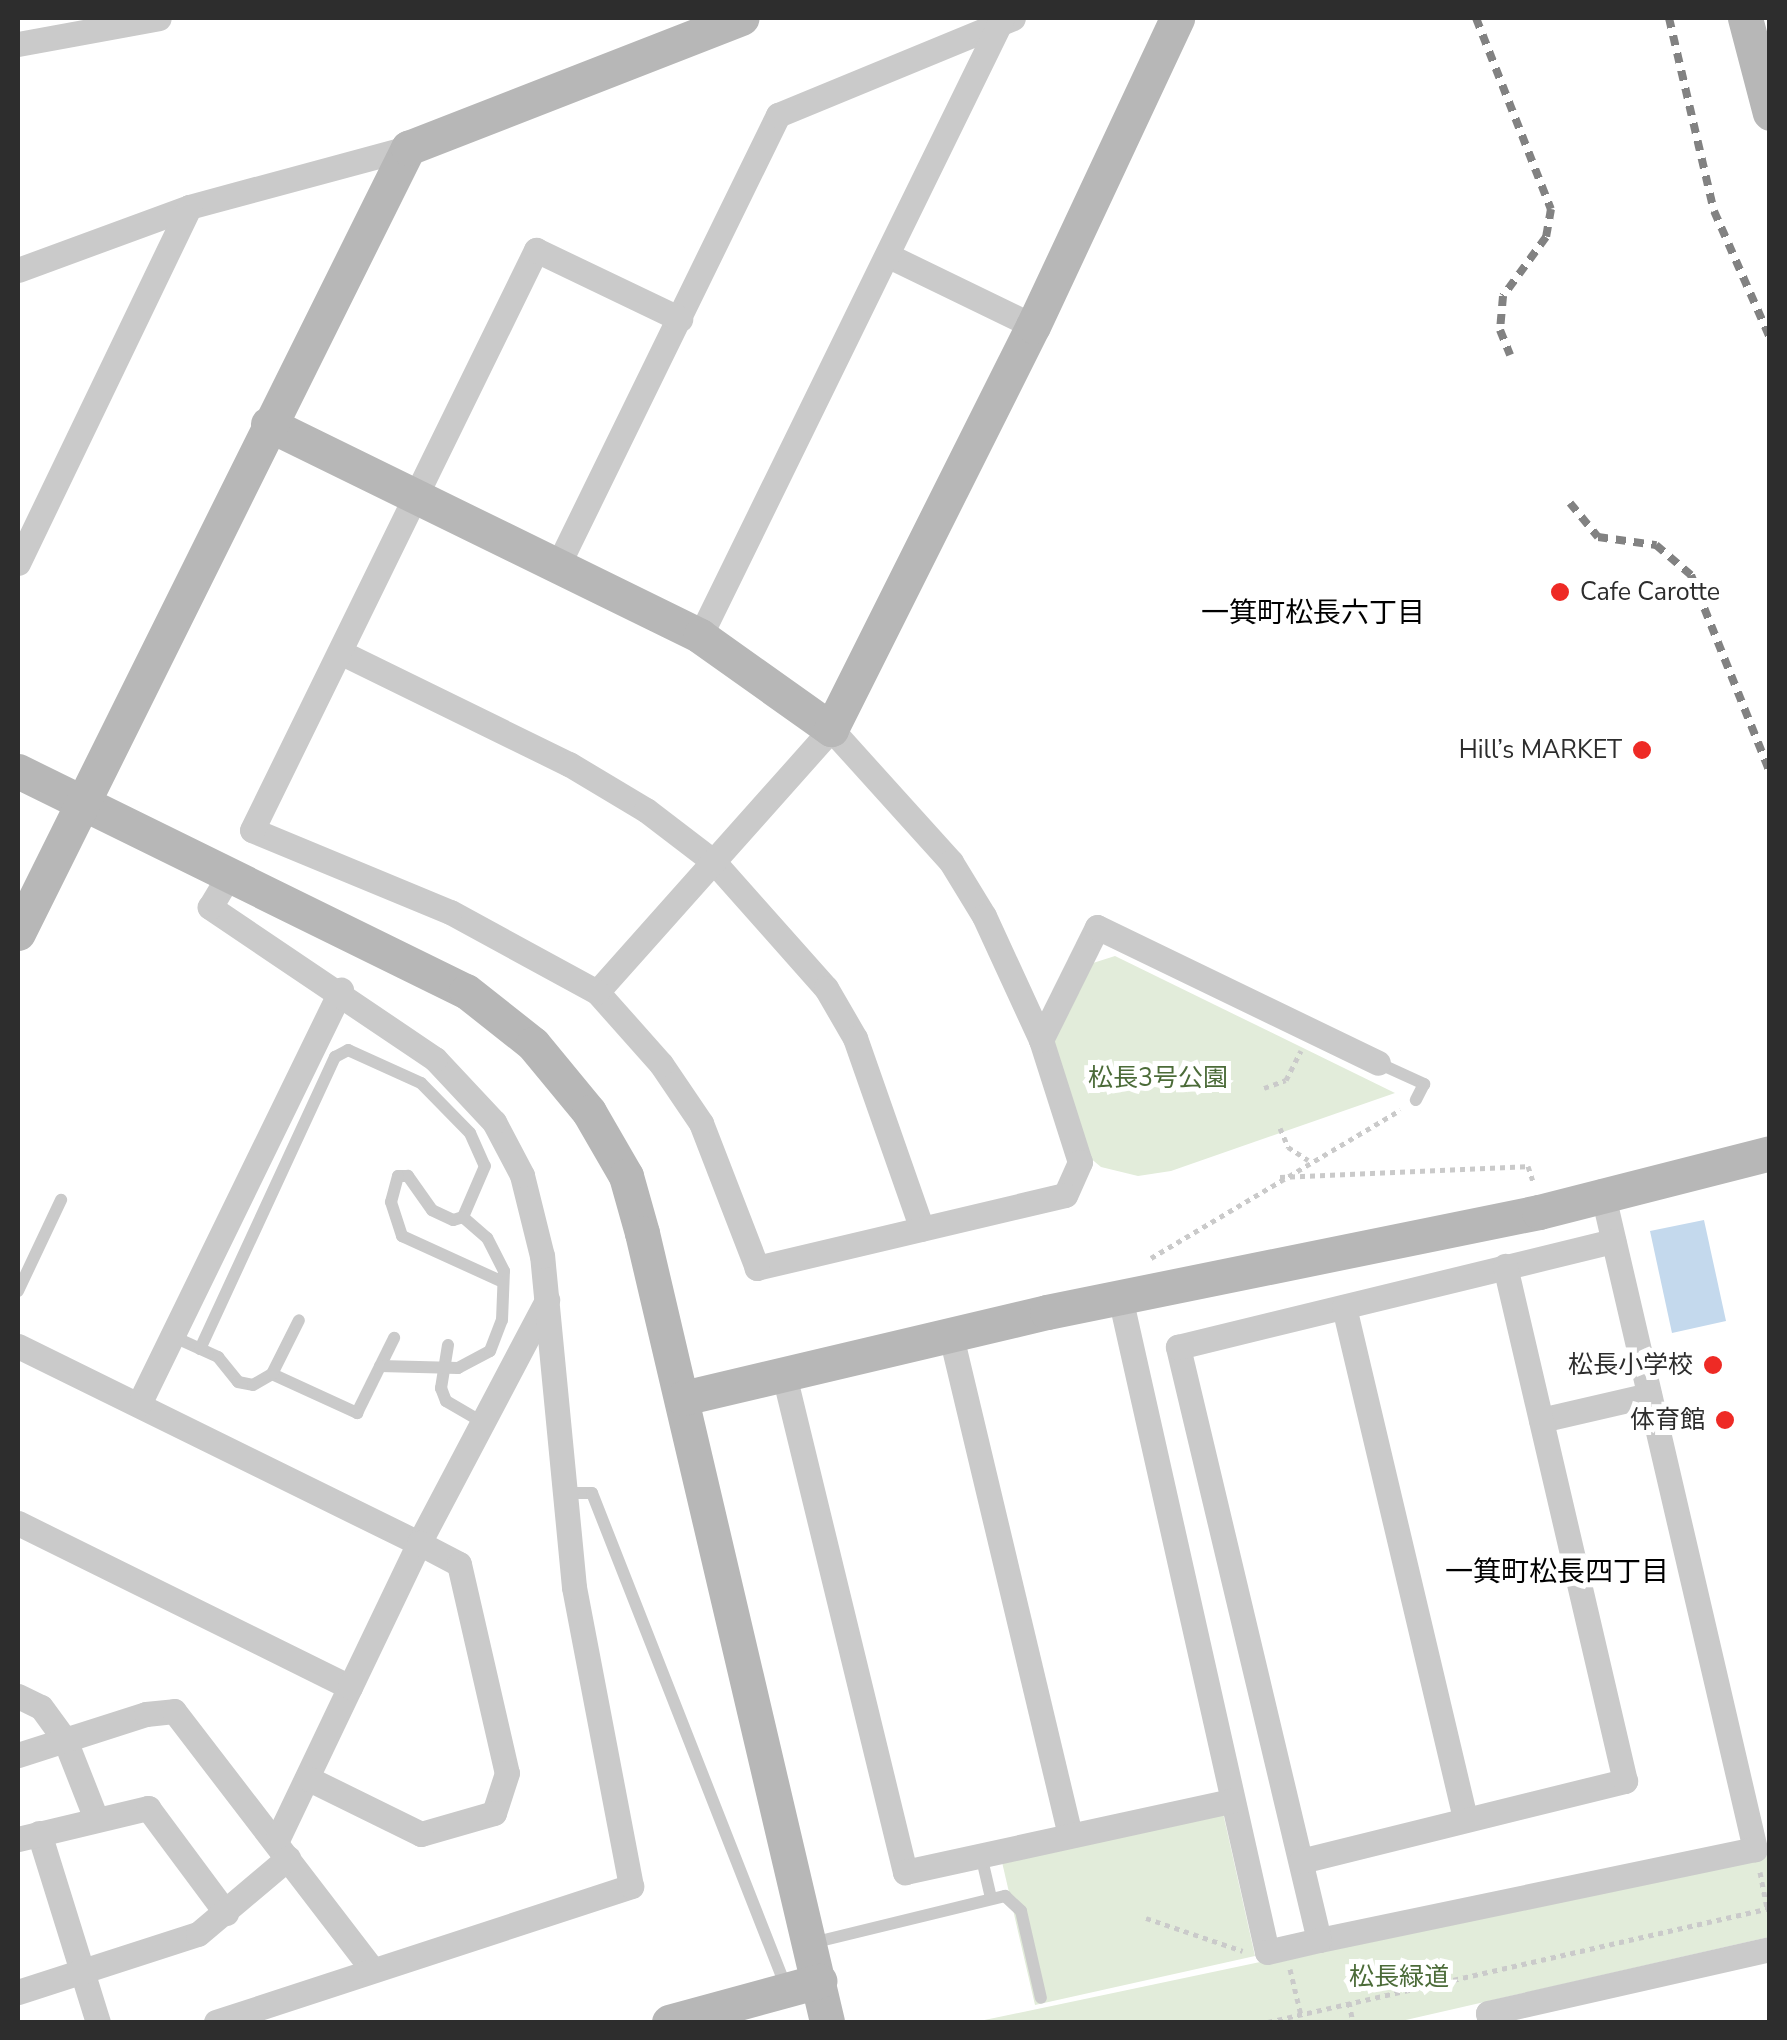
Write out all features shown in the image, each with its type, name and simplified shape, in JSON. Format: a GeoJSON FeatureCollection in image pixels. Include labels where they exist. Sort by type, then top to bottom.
{"type":"FeatureCollection","features":[{"type":"Feature","properties":{"kind":"street"},"geometry":{"type":"LineString","coordinates":[[18,44],[159,18]]}},
{"type":"Feature","properties":{"kind":"street"},"geometry":{"type":"LineString","coordinates":[[18,270],[190,207],[408,148],[742,18]]}},
{"type":"Feature","properties":{"kind":"street"},"geometry":{"type":"LineString","coordinates":[[598,992],[831,729],[1032,326],[1176,18]]}},
{"type":"Feature","properties":{"kind":"street"},"geometry":{"type":"LineString","coordinates":[[1745,18],[1770,113]]}},
{"type":"Feature","properties":{"kind":"street"},"geometry":{"type":"LineString","coordinates":[[700,636],[1007,19]]}},
{"type":"Feature","properties":{"kind":"street"},"geometry":{"type":"LineString","coordinates":[[558,565],[778,115],[1007,19]]}},
{"type":"Feature","properties":{"kind":"street"},"geometry":{"type":"LineString","coordinates":[[18,933],[408,148]]}},
{"type":"Feature","properties":{"kind":"street"},"geometry":{"type":"LineString","coordinates":[[18,563],[190,207]]}},
{"type":"Feature","properties":{"kind":"street"},"geometry":{"type":"LineString","coordinates":[[268,424],[418,496],[700,636],[831,729],[951,862],[984,916],[1041,1040],[1080,1162],[1065,1195],[757,1268],[701,1123],[661,1064],[598,992],[450,912],[252,830],[418,496],[536,250],[680,319]]}},
{"type":"Feature","properties":{"kind":"street"},"geometry":{"type":"LineString","coordinates":[[890,257],[1032,326]]}},
{"type":"Feature","properties":{"kind":"street"},"geometry":{"type":"LineString","coordinates":[[340,652],[568,764],[646,810],[714,862],[826,988],[878,1091],[922,1229]]}},
{"type":"Feature","properties":{"kind":"street"},"geometry":{"type":"LineString","coordinates":[[18,771],[466,991],[534,1044],[588,1112],[626,1176],[683,1398],[810,1944],[803,1985],[827,2022]]}},
{"type":"Feature","properties":{"kind":"street"},"geometry":{"type":"LineString","coordinates":[[216,2022],[632,1886],[574,1588],[536,1212],[494,1122],[435,1058],[341,990],[210,908],[229,875]]}},
{"type":"Feature","properties":{"kind":"street"},"geometry":{"type":"LineString","coordinates":[[1041,1040],[1097,928],[1378,1063]]}},
{"type":"Feature","properties":{"kind":"street"},"geometry":{"type":"LineString","coordinates":[[139,1404],[341,990]]}},
{"type":"Feature","properties":{"kind":"street"},"geometry":{"type":"LineString","coordinates":[[683,1398],[952,1336],[1127,1283],[1539,1212],[1602,1192],[1770,1153]]}},
{"type":"Feature","properties":{"kind":"street"},"geometry":{"type":"LineString","coordinates":[[1127,1283],[1232,1800],[1276,1950],[1755,1849],[1602,1192]]}},
{"type":"Feature","properties":{"kind":"street"},"geometry":{"type":"LineString","coordinates":[[1319,1940],[1178,1347],[1613,1241]]}},
{"type":"Feature","properties":{"kind":"street"},"geometry":{"type":"LineString","coordinates":[[1301,1860],[1626,1780],[1504,1266]]}},
{"type":"Feature","properties":{"kind":"street"},"geometry":{"type":"LineString","coordinates":[[18,1992],[198,1934],[226,1912],[282,1850],[307,1778],[418,1543],[546,1300]]}},
{"type":"Feature","properties":{"kind":"street"},"geometry":{"type":"LineString","coordinates":[[1344,1307],[1465,1818]]}},
{"type":"Feature","properties":{"kind":"street"},"geometry":{"type":"LineString","coordinates":[[952,1336],[1070,1835]]}},
{"type":"Feature","properties":{"kind":"street"},"geometry":{"type":"LineString","coordinates":[[18,1346],[459,1564],[508,1773],[494,1813],[421,1834],[307,1778]]}},
{"type":"Feature","properties":{"kind":"street"},"geometry":{"type":"LineString","coordinates":[[784,1375],[905,1872],[1232,1800]]}},
{"type":"Feature","properties":{"kind":"street"},"geometry":{"type":"LineString","coordinates":[[1541,1420],[1649,1395]]}},
{"type":"Feature","properties":{"kind":"street"},"geometry":{"type":"LineString","coordinates":[[18,1523],[350,1687]]}},
{"type":"Feature","properties":{"kind":"street"},"geometry":{"type":"LineString","coordinates":[[18,1696],[41,1707],[65,1740],[95,1816]]}},
{"type":"Feature","properties":{"kind":"street"},"geometry":{"type":"LineString","coordinates":[[18,1755],[174,1711],[372,1968]]}},
{"type":"Feature","properties":{"kind":"street"},"geometry":{"type":"LineString","coordinates":[[98,2022],[28,1836],[95,1816],[148,1808],[226,1912]]}},
{"type":"Feature","properties":{"kind":"street"},"geometry":{"type":"LineString","coordinates":[[1490,2022],[1488,2013],[1770,1949]]}},
{"type":"Feature","properties":{"kind":"street"},"geometry":{"type":"LineString","coordinates":[[669,2022],[803,1985]]}},
{"type":"Feature","properties":{"kind":"lane"},"geometry":{"type":"LineString","coordinates":[[200,1349],[335,1057],[348,1050],[421,1083],[470,1133],[484,1166],[464,1217]]}},
{"type":"Feature","properties":{"kind":"lane"},"geometry":{"type":"LineString","coordinates":[[1378,1063],[1424,1084],[1416,1100]]}},
{"type":"Feature","properties":{"kind":"lane"},"geometry":{"type":"LineString","coordinates":[[380,1366],[442,1367],[479,1361],[490,1352],[502,1320],[503,1282],[500,1257],[464,1217],[432,1210],[408,1176],[392,1184],[402,1236],[503,1282]]}},
{"type":"Feature","properties":{"kind":"lane"},"geometry":{"type":"LineString","coordinates":[[18,1291],[62,1200]]}},
{"type":"Feature","properties":{"kind":"lane"},"geometry":{"type":"LineString","coordinates":[[172,1336],[218,1356],[238,1382],[254,1385],[272,1374],[298,1320]]}},
{"type":"Feature","properties":{"kind":"lane"},"geometry":{"type":"LineString","coordinates":[[272,1374],[356,1413],[394,1338]]}},
{"type":"Feature","properties":{"kind":"lane"},"geometry":{"type":"LineString","coordinates":[[448,1345],[442,1367],[446,1401],[482,1422]]}},
{"type":"Feature","properties":{"kind":"lane"},"geometry":{"type":"LineString","coordinates":[[566,1494],[592,1493],[803,1985]]}},
{"type":"Feature","properties":{"kind":"lane"},"geometry":{"type":"LineString","coordinates":[[981,1855],[990,1898]]}},
{"type":"Feature","properties":{"kind":"lane"},"geometry":{"type":"LineString","coordinates":[[810,1944],[1005,1896],[1021,1911],[1041,1998]]}},
{"type":"Feature","properties":{"kind":"path"},"geometry":{"type":"LineString","coordinates":[[1264,1088],[1286,1080],[1311,1031]]}},
{"type":"Feature","properties":{"kind":"path"},"geometry":{"type":"LineString","coordinates":[[1127,1283],[1277,1178],[1416,1100]]}},
{"type":"Feature","properties":{"kind":"path"},"geometry":{"type":"LineString","coordinates":[[1280,1128],[1288,1148],[1308,1160]]}},
{"type":"Feature","properties":{"kind":"path"},"geometry":{"type":"LineString","coordinates":[[1277,1178],[1528,1166],[1536,1194]]}},
{"type":"Feature","properties":{"kind":"path"},"geometry":{"type":"LineString","coordinates":[[1268,2022],[1768,1908],[1755,1849]]}},
{"type":"Feature","properties":{"kind":"path"},"geometry":{"type":"LineString","coordinates":[[1146,1918],[1248,1952],[1276,1950],[1301,2014]]}},
{"type":"Feature","properties":{"kind":"path"},"geometry":{"type":"LineString","coordinates":[[1481,1974],[1484,1992]]}},
{"type":"Feature","properties":{"kind":"path"},"geometry":{"type":"LineString","coordinates":[[1350,2002],[1353,2022]]}},
{"type":"Feature","properties":{"kind":"green space","name":"松長3号公園"},"geometry":{"type":"Polygon","coordinates":[[[1115,956],[1395,1093],[1171,1171],[1138,1176],[1101,1167],[1089,1157],[1053,1044],[1093,963],[1115,956]]]}},
{"type":"Feature","properties":{"kind":"green space"},"geometry":{"type":"Polygon","coordinates":[[[1223,1813],[1255,1956],[1035,2005],[1002,1862],[1223,1813]]]}},
{"type":"Feature","properties":{"kind":"green space","name":"松長緑道"},"geometry":{"type":"Polygon","coordinates":[[[1769,1855],[1769,1937],[1397,2022],[975,2022],[1769,1855]]]}},
{"type":"Feature","properties":{"kind":"water"},"geometry":{"type":"Polygon","coordinates":[[[1704,1220],[1726,1321],[1672,1333],[1650,1231],[1704,1220]]]}},
{"type":"Feature","properties":{"kind":"railway"},"geometry":{"type":"LineString","coordinates":[[1476,18],[1551,209],[1546,237],[1503,296],[1500,330],[1510,355]]}},
{"type":"Feature","properties":{"kind":"railway"},"geometry":{"type":"LineString","coordinates":[[1669,18],[1714,211],[1770,338]]}},
{"type":"Feature","properties":{"kind":"railway"},"geometry":{"type":"LineString","coordinates":[[1570,503],[1598,537],[1656,545],[1691,575],[1770,773]]}},
{"type":"Feature","properties":{"kind":"place","name":"Cafe Carotte"},"geometry":{"type":"Point","coordinates":[1560,592]}},
{"type":"Feature","properties":{"kind":"place","name":"Hill’s MARKET"},"geometry":{"type":"Point","coordinates":[1642,750]}},
{"type":"Feature","properties":{"kind":"place","name":"松長小学校"},"geometry":{"type":"Point","coordinates":[1713,1365]}},
{"type":"Feature","properties":{"kind":"place","name":"体育館"},"geometry":{"type":"Point","coordinates":[1725,1420]}},
{"type":"Feature","properties":{"kind":"district","name":"一箕町松長六丁目"},"geometry":{"type":"Point","coordinates":[1313,613]}},
{"type":"Feature","properties":{"kind":"district","name":"一箕町松長四丁目"},"geometry":{"type":"Point","coordinates":[1557,1572]}}]}
